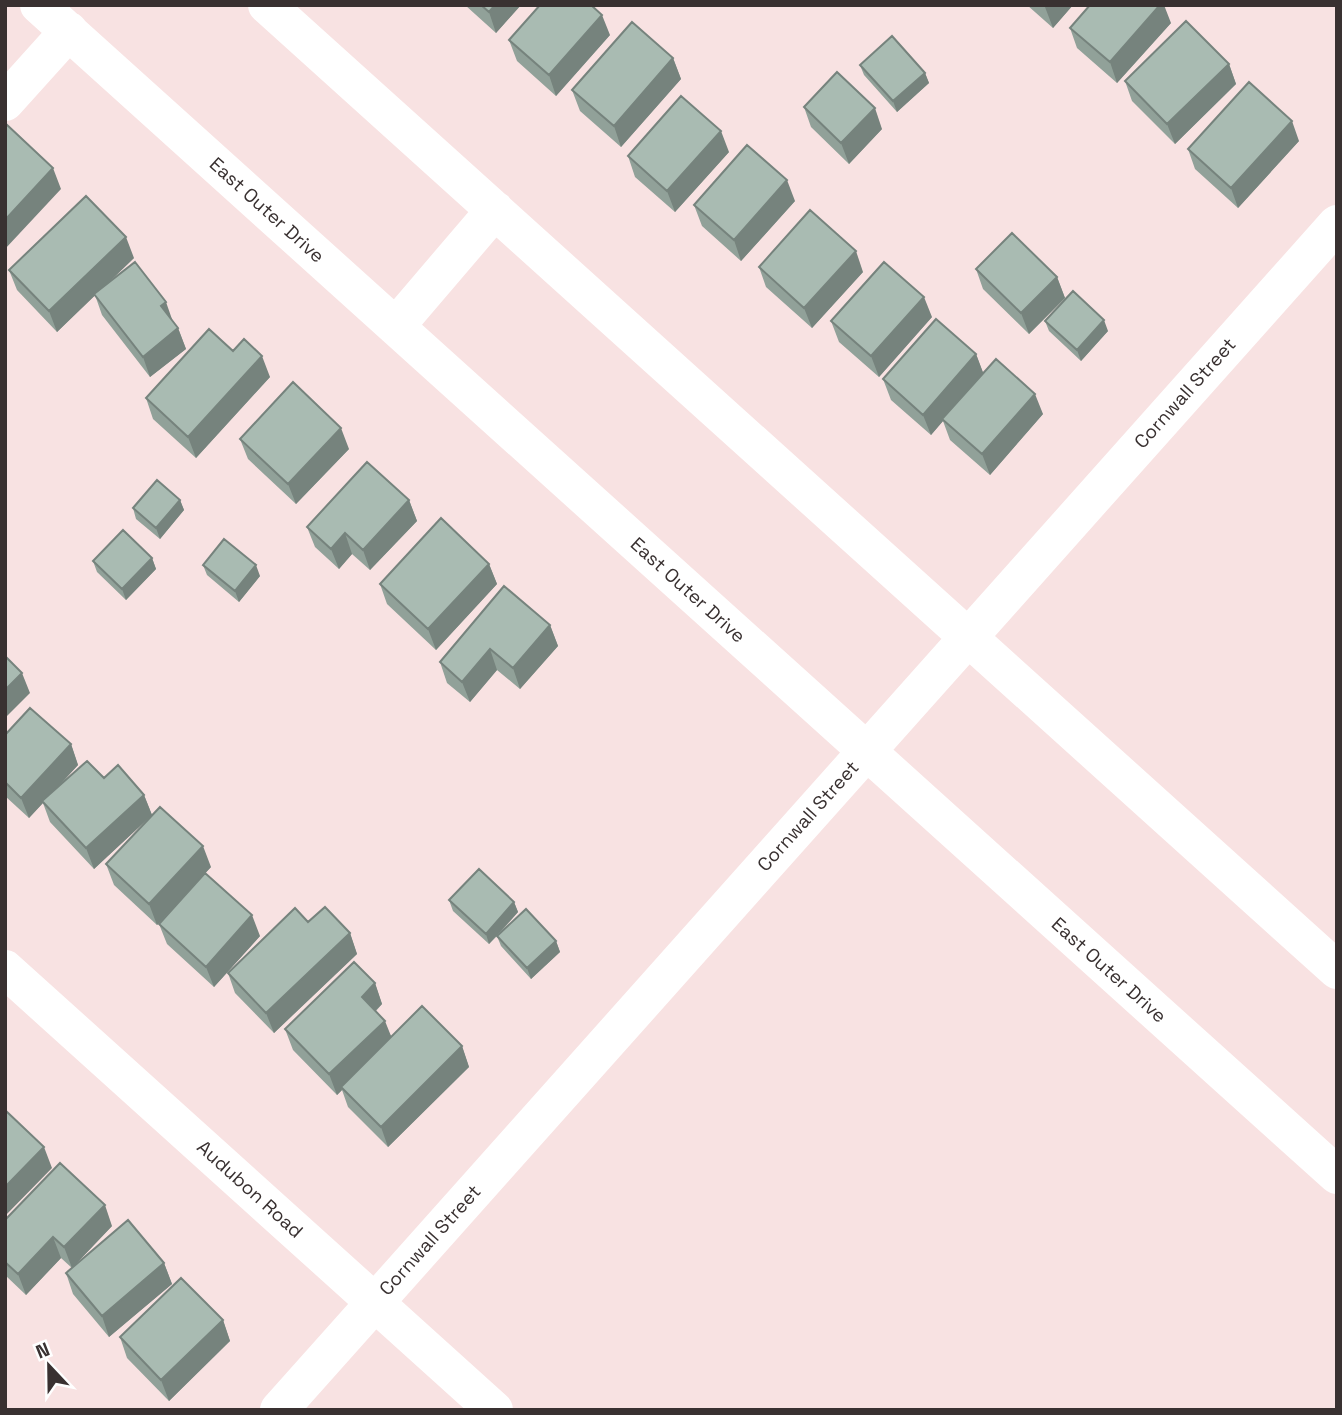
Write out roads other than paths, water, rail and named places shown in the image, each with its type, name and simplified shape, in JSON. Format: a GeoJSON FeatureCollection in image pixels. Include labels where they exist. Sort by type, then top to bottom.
{"type":"FeatureCollection","features":[{"type":"Feature","properties":{"kind":"street","name":"East Outer Drive"},"geometry":{"type":"LineString","coordinates":[[40,5],[1337,1175]]}},
{"type":"Feature","properties":{"kind":"street"},"geometry":{"type":"LineString","coordinates":[[267,5],[1337,970]]}},
{"type":"Feature","properties":{"kind":"street"},"geometry":{"type":"LineString","coordinates":[[5,102],[69,31]]}},
{"type":"Feature","properties":{"kind":"street"},"geometry":{"type":"LineString","coordinates":[[396,326],[495,210]]}},
{"type":"Feature","properties":{"kind":"street","name":"Cornwall Street"},"geometry":{"type":"LineString","coordinates":[[279,1410],[1337,224]]}},
{"type":"Feature","properties":{"kind":"street","name":"Audubon Road"},"geometry":{"type":"LineString","coordinates":[[5,969],[494,1410]]}}]}
